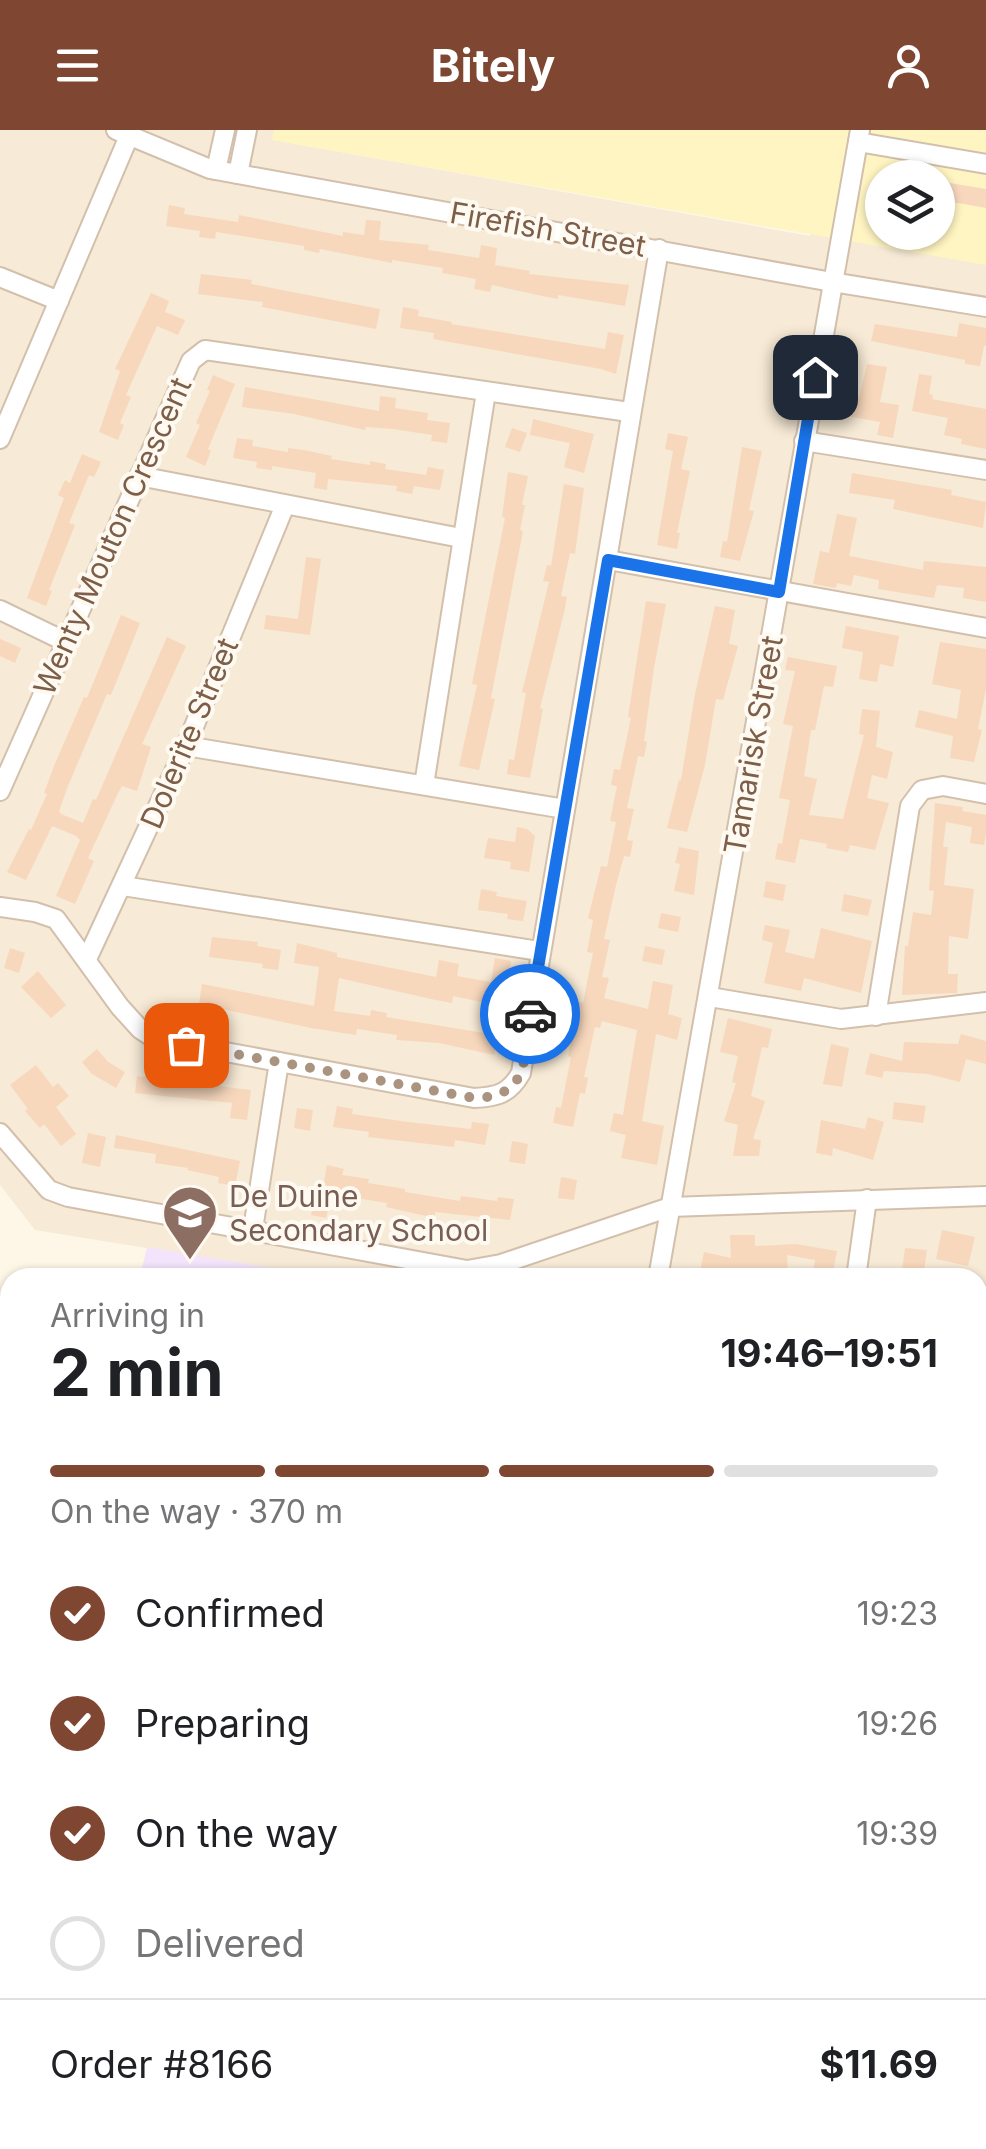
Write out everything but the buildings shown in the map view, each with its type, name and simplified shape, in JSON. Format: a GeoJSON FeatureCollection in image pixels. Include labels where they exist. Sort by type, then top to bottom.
{"type":"FeatureCollection","features":[{"type":"Feature","properties":{"kind":"street"},"geometry":{"type":"LineString","coordinates":[[216,170],[225,130]]}},
{"type":"Feature","properties":{"kind":"street"},"geometry":{"type":"LineString","coordinates":[[238,174],[247,130]]}},
{"type":"Feature","properties":{"kind":"street"},"geometry":{"type":"LineString","coordinates":[[0,439],[122,133]]}},
{"type":"Feature","properties":{"kind":"street","name":"Firefish Street"},"geometry":{"type":"LineString","coordinates":[[122,133],[216,170],[986,307]]}},
{"type":"Feature","properties":{"kind":"street"},"geometry":{"type":"LineString","coordinates":[[859,136],[986,164]]}},
{"type":"Feature","properties":{"kind":"street","name":"Tamarisk Street"},"geometry":{"type":"LineString","coordinates":[[660,1268],[859,136]]}},
{"type":"Feature","properties":{"kind":"street"},"geometry":{"type":"LineString","coordinates":[[0,907],[56,919],[120,1007],[140,1030],[155,1039],[474,1098],[497,1097],[514,1086],[521,1074],[659,249]]}},
{"type":"Feature","properties":{"kind":"street"},"geometry":{"type":"LineString","coordinates":[[0,277],[58,301]]}},
{"type":"Feature","properties":{"kind":"street","name":"Wenty Mouton Crescent"},"geometry":{"type":"LineString","coordinates":[[0,790],[190,361],[205,350],[629,412]]}},
{"type":"Feature","properties":{"kind":"street"},"geometry":{"type":"LineString","coordinates":[[424,785],[486,392]]}},
{"type":"Feature","properties":{"kind":"street"},"geometry":{"type":"LineString","coordinates":[[804,440],[986,470]]}},
{"type":"Feature","properties":{"kind":"street"},"geometry":{"type":"LineString","coordinates":[[140,476],[461,538]]}},
{"type":"Feature","properties":{"kind":"street","name":"Dolerite Street"},"geometry":{"type":"LineString","coordinates":[[87,959],[186,746],[285,505]]}},
{"type":"Feature","properties":{"kind":"street"},"geometry":{"type":"LineString","coordinates":[[608,560],[986,628]]}},
{"type":"Feature","properties":{"kind":"street"},"geometry":{"type":"LineString","coordinates":[[0,610],[64,640]]}},
{"type":"Feature","properties":{"kind":"street"},"geometry":{"type":"LineString","coordinates":[[186,746],[566,809]]}},
{"type":"Feature","properties":{"kind":"street"},"geometry":{"type":"LineString","coordinates":[[876,1016],[910,806],[922,790],[943,786],[986,794]]}},
{"type":"Feature","properties":{"kind":"street"},"geometry":{"type":"LineString","coordinates":[[123,886],[539,951]]}},
{"type":"Feature","properties":{"kind":"street"},"geometry":{"type":"LineString","coordinates":[[710,996],[841,1019],[986,1002]]}},
{"type":"Feature","properties":{"kind":"street"},"geometry":{"type":"LineString","coordinates":[[253,1229],[279,1062]]}},
{"type":"Feature","properties":{"kind":"street"},"geometry":{"type":"LineString","coordinates":[[0,1133],[49,1190],[68,1197],[458,1268]]}},
{"type":"Feature","properties":{"kind":"street"},"geometry":{"type":"LineString","coordinates":[[479,1268],[670,1207],[986,1196]]}},
{"type":"Feature","properties":{"kind":"street"},"geometry":{"type":"LineString","coordinates":[[858,1268],[868,1199]]}},
{"type":"Feature","properties":{"kind":"shaded area"},"geometry":{"type":"Polygon","coordinates":[[[0,130],[274,130],[273,140],[810,236],[830,130],[986,130],[986,1268],[270,1268],[35,1230],[0,1185],[0,130]]]}},
{"type":"Feature","properties":{"kind":"shaded area"},"geometry":{"type":"Polygon","coordinates":[[[147,1247],[272,1268],[142,1268],[147,1247]]]}},
{"type":"Feature","properties":{"kind":"sand"},"geometry":{"type":"Polygon","coordinates":[[[274,130],[986,130],[986,265],[900,250],[955,250],[955,160],[865,160],[865,244],[272,140],[274,130]]]}},
{"type":"Feature","properties":{"kind":"way so far"},"geometry":{"type":"LineString","coordinates":[[186,1045],[474,1098],[497,1097],[514,1086],[521,1074],[530,1014]]}},
{"type":"Feature","properties":{"kind":"place","name":"De Duine Secondary School"},"geometry":{"type":"Point","coordinates":[190,1262]}},
{"type":"Feature","properties":{"kind":"route"},"geometry":{"type":"LineString","coordinates":[[530,1014],[608,560],[779,592],[815,377]]}}]}
